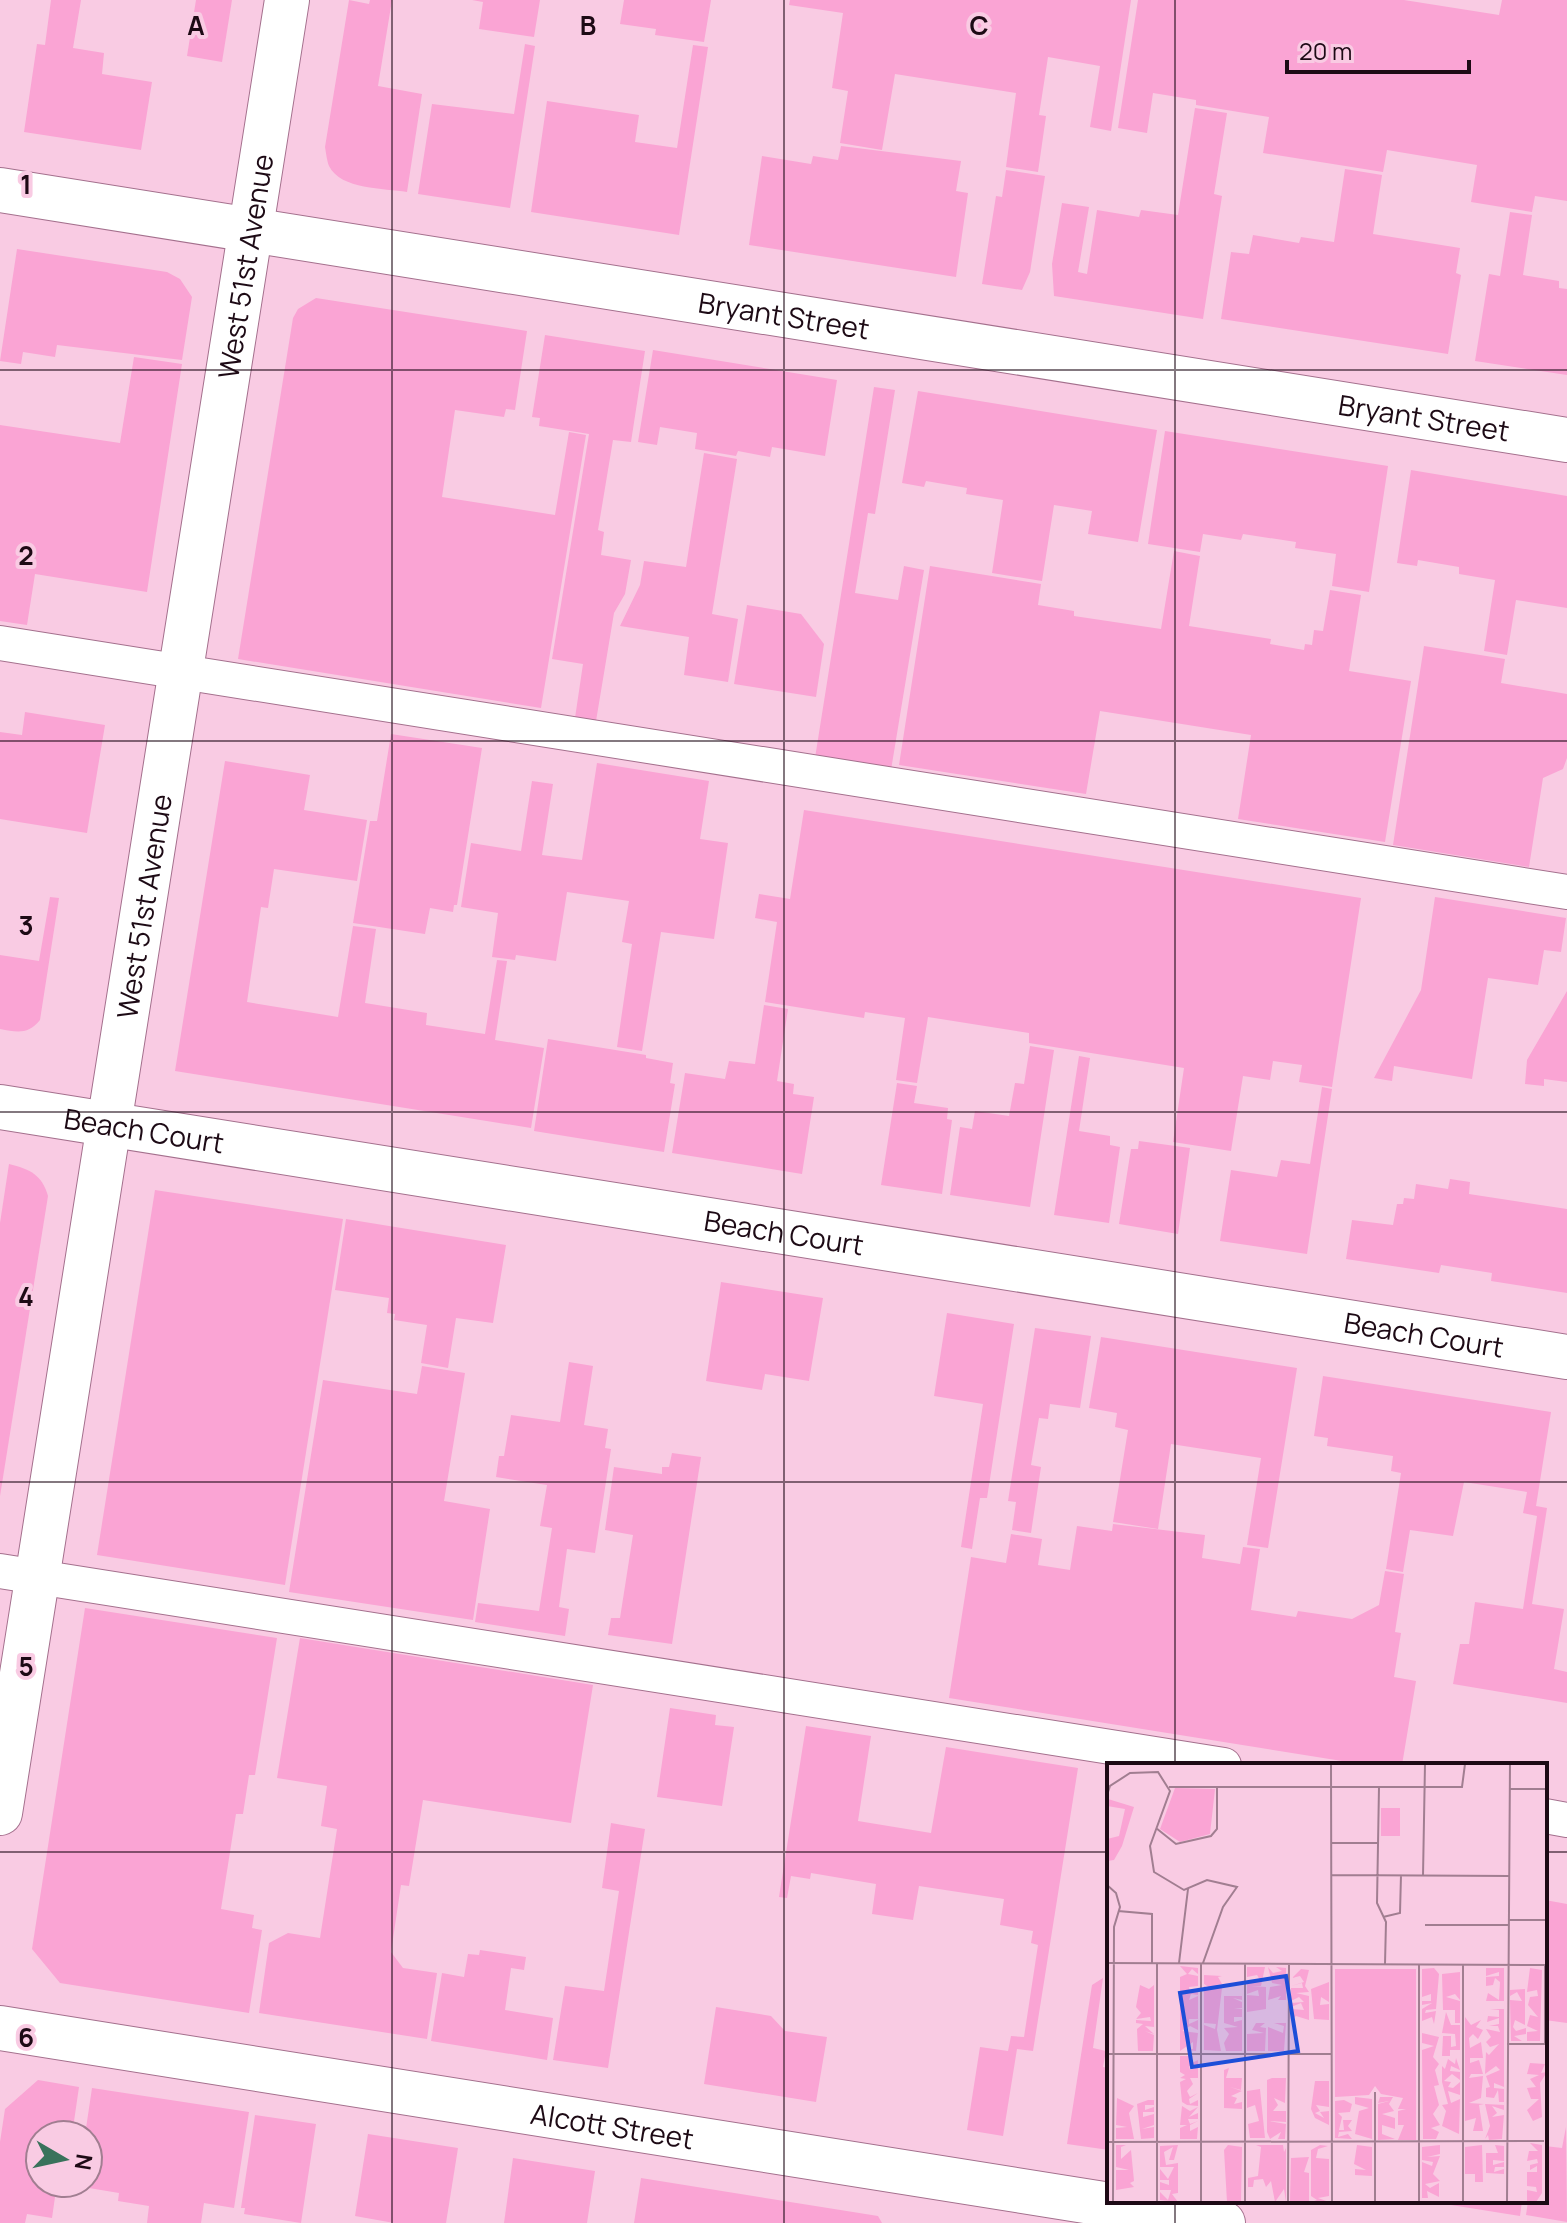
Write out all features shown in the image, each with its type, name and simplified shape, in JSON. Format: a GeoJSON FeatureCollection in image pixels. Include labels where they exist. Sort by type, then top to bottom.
{"type":"FeatureCollection","features":[{"type":"Feature","properties":{"kind":"street","name":"West 51st Avenue"},"geometry":{"type":"LineString","coordinates":[[0,1813],[19,1574],[109,1125],[287,0]]}},
{"type":"Feature","properties":{"kind":"street","name":"Bryant Street"},"geometry":{"type":"LineString","coordinates":[[0,190],[1567,440]]}},
{"type":"Feature","properties":{"kind":"street","name":"Beach Court"},"geometry":{"type":"LineString","coordinates":[[0,1107],[1567,1357]]}},
{"type":"Feature","properties":{"kind":"street","name":"Alcott Street"},"geometry":{"type":"LineString","coordinates":[[0,2028],[1223,2223]]}},
{"type":"Feature","properties":{"kind":"lane"},"geometry":{"type":"LineString","coordinates":[[0,643],[1567,892]]}},
{"type":"Feature","properties":{"kind":"lane"},"geometry":{"type":"LineString","coordinates":[[19,1574],[1211,1763]]}},
{"type":"Feature","properties":{"kind":"lane"},"geometry":{"type":"LineString","coordinates":[[1547,1816],[1567,1820]]}},
{"type":"Feature","properties":{"kind":"shaded area"},"geometry":{"type":"Polygon","coordinates":[[[51,0],[81,0],[73,48],[104,53],[102,74],[152,82],[141,150],[24,132],[37,44],[45,45],[51,0]]]}},
{"type":"Feature","properties":{"kind":"shaded area"},"geometry":{"type":"Polygon","coordinates":[[[196,0],[232,0],[222,62],[187,56],[196,0]]]}},
{"type":"Feature","properties":{"kind":"shaded area"},"geometry":{"type":"Polygon","coordinates":[[[349,0],[369,4],[370,0],[392,0],[378,86],[422,94],[407,192],[353,184],[335,174],[328,164],[325,147],[349,0]]]}},
{"type":"Feature","properties":{"kind":"shaded area"},"geometry":{"type":"Polygon","coordinates":[[[472,0],[540,0],[534,37],[479,29],[483,2],[472,0]]]}},
{"type":"Feature","properties":{"kind":"shaded area"},"geometry":{"type":"Polygon","coordinates":[[[624,0],[711,0],[704,42],[655,35],[656,29],[620,24],[624,0]]]}},
{"type":"Feature","properties":{"kind":"shaded area"},"geometry":{"type":"Polygon","coordinates":[[[790,0],[1131,0],[1111,131],[1090,127],[1100,66],[1048,57],[1039,115],[1046,116],[1038,172],[1006,167],[1016,93],[895,74],[882,150],[840,143],[848,91],[832,88],[843,13],[789,5],[790,0]]]}},
{"type":"Feature","properties":{"kind":"shaded area"},"geometry":{"type":"Polygon","coordinates":[[[1138,0],[1404,0],[1499,15],[1502,0],[1567,0],[1567,201],[1535,196],[1532,212],[1471,202],[1477,165],[1387,150],[1383,172],[1263,153],[1269,117],[1196,105],[1196,100],[1153,93],[1147,133],[1118,128],[1138,0]]]}},
{"type":"Feature","properties":{"kind":"shaded area"},"geometry":{"type":"Polygon","coordinates":[[[525,44],[535,46],[510,208],[418,194],[432,104],[514,114],[525,44]]]}},
{"type":"Feature","properties":{"kind":"shaded area"},"geometry":{"type":"Polygon","coordinates":[[[693,45],[708,47],[679,235],[531,212],[547,101],[639,115],[635,142],[677,148],[693,45]]]}},
{"type":"Feature","properties":{"kind":"shaded area"},"geometry":{"type":"Polygon","coordinates":[[[1195,108],[1227,113],[1214,194],[1222,196],[1203,319],[1054,296],[1052,264],[1062,203],[1089,207],[1078,272],[1087,274],[1097,210],[1139,217],[1141,210],[1178,215],[1195,108]]]}},
{"type":"Feature","properties":{"kind":"shaded area"},"geometry":{"type":"Polygon","coordinates":[[[841,146],[961,161],[956,191],[968,193],[956,277],[749,245],[762,156],[811,164],[813,156],[838,160],[841,146]]]}},
{"type":"Feature","properties":{"kind":"shaded area"},"geometry":{"type":"Polygon","coordinates":[[[1345,169],[1382,175],[1373,234],[1460,248],[1456,273],[1461,275],[1448,354],[1221,319],[1231,252],[1249,254],[1253,235],[1299,243],[1301,237],[1334,242],[1345,169]]]}},
{"type":"Feature","properties":{"kind":"shaded area"},"geometry":{"type":"Polygon","coordinates":[[[1006,170],[1045,176],[1030,272],[1022,290],[982,284],[996,196],[1002,197],[1006,170]]]}},
{"type":"Feature","properties":{"kind":"shaded area"},"geometry":{"type":"Polygon","coordinates":[[[1510,212],[1532,215],[1523,275],[1559,281],[1559,288],[1567,289],[1567,375],[1475,361],[1489,274],[1500,276],[1510,212]]]}},
{"type":"Feature","properties":{"kind":"shaded area"},"geometry":{"type":"Polygon","coordinates":[[[17,249],[167,272],[180,279],[192,297],[182,360],[57,345],[55,357],[23,352],[21,364],[0,361],[17,249]]]}},
{"type":"Feature","properties":{"kind":"shaded area"},"geometry":{"type":"Polygon","coordinates":[[[316,298],[527,331],[515,410],[506,409],[504,417],[455,410],[442,497],[555,515],[569,432],[586,435],[541,708],[238,659],[293,318],[298,309],[316,298]]]}},
{"type":"Feature","properties":{"kind":"shaded area"},"geometry":{"type":"Polygon","coordinates":[[[545,335],[645,351],[631,442],[613,440],[598,530],[604,532],[601,555],[631,560],[625,594],[614,613],[596,721],[575,718],[583,664],[552,659],[589,434],[539,426],[540,418],[532,417],[545,335]]]}},
{"type":"Feature","properties":{"kind":"shaded area"},"geometry":{"type":"Polygon","coordinates":[[[653,350],[837,380],[825,456],[772,447],[770,457],[738,451],[736,456],[695,449],[697,433],[660,427],[657,445],[638,442],[653,350]]]}},
{"type":"Feature","properties":{"kind":"shaded area"},"geometry":{"type":"Polygon","coordinates":[[[134,357],[182,364],[147,592],[35,574],[27,625],[0,621],[0,425],[120,443],[134,357]]]}},
{"type":"Feature","properties":{"kind":"shaded area"},"geometry":{"type":"Polygon","coordinates":[[[874,387],[895,390],[875,514],[868,513],[855,593],[898,600],[904,566],[924,570],[891,770],[815,758],[874,387]]]}},
{"type":"Feature","properties":{"kind":"shaded area"},"geometry":{"type":"Polygon","coordinates":[[[918,391],[1157,430],[1138,542],[1088,534],[1092,511],[1054,505],[1042,581],[992,573],[1003,500],[966,494],[967,488],[926,481],[924,487],[902,483],[918,391]]]}},
{"type":"Feature","properties":{"kind":"shaded area"},"geometry":{"type":"Polygon","coordinates":[[[1165,431],[1388,466],[1369,592],[1332,586],[1336,554],[1295,548],[1296,542],[1243,534],[1241,540],[1203,534],[1200,552],[1148,544],[1165,431]]]}},
{"type":"Feature","properties":{"kind":"shaded area"},"geometry":{"type":"Polygon","coordinates":[[[704,453],[737,459],[712,614],[738,619],[728,682],[684,675],[689,637],[620,626],[640,585],[644,561],[686,567],[704,453]]]}},
{"type":"Feature","properties":{"kind":"shaded area"},"geometry":{"type":"Polygon","coordinates":[[[1411,470],[1567,496],[1567,608],[1516,600],[1507,655],[1484,651],[1495,580],[1459,574],[1459,567],[1418,560],[1417,566],[1397,563],[1411,470]]]}},
{"type":"Feature","properties":{"kind":"shaded area"},"geometry":{"type":"Polygon","coordinates":[[[1174,551],[1200,556],[1189,626],[1271,639],[1270,644],[1304,650],[1305,644],[1312,645],[1314,630],[1323,631],[1330,590],[1361,595],[1349,671],[1411,681],[1385,842],[1238,819],[1251,735],[1100,711],[1086,794],[899,765],[930,566],[1041,584],[1038,605],[1074,611],[1074,616],[1161,629],[1174,551]]]}},
{"type":"Feature","properties":{"kind":"shaded area"},"geometry":{"type":"Polygon","coordinates":[[[747,605],[801,614],[824,644],[816,697],[734,684],[747,605]]]}},
{"type":"Feature","properties":{"kind":"shaded area"},"geometry":{"type":"Polygon","coordinates":[[[1424,646],[1505,659],[1501,683],[1567,694],[1567,758],[1563,769],[1543,778],[1529,867],[1393,845],[1424,646]]]}},
{"type":"Feature","properties":{"kind":"shaded area"},"geometry":{"type":"Polygon","coordinates":[[[25,712],[105,725],[87,833],[0,819],[0,732],[22,735],[25,712]]]}},
{"type":"Feature","properties":{"kind":"shaded area"},"geometry":{"type":"Polygon","coordinates":[[[391,734],[482,748],[457,905],[454,905],[453,912],[430,908],[425,934],[353,923],[370,821],[377,821],[391,734]]]}},
{"type":"Feature","properties":{"kind":"shaded area"},"geometry":{"type":"Polygon","coordinates":[[[225,761],[310,775],[304,810],[367,820],[357,881],[274,869],[268,908],[261,907],[247,1002],[338,1017],[353,926],[376,929],[365,1003],[427,1013],[426,1025],[485,1034],[497,960],[507,961],[495,1040],[544,1048],[531,1128],[175,1071],[225,761]]]}},
{"type":"Feature","properties":{"kind":"shaded area"},"geometry":{"type":"Polygon","coordinates":[[[597,763],[709,781],[700,839],[728,843],[714,939],[661,932],[642,1051],[617,1047],[632,944],[622,942],[629,901],[567,892],[556,961],[516,955],[515,960],[492,957],[498,913],[461,907],[471,843],[521,851],[532,781],[553,784],[542,855],[582,860],[597,763]]]}},
{"type":"Feature","properties":{"kind":"shaded area"},"geometry":{"type":"Polygon","coordinates":[[[804,810],[1361,898],[1332,1087],[1299,1082],[1302,1065],[1273,1061],[1270,1080],[1243,1076],[1231,1151],[1173,1142],[1184,1068],[1029,1043],[1029,1033],[928,1017],[917,1083],[896,1080],[905,1018],[865,1012],[864,1018],[765,1002],[777,922],[755,918],[759,894],[790,899],[804,810]]]}},
{"type":"Feature","properties":{"kind":"shaded area"},"geometry":{"type":"Polygon","coordinates":[[[50,897],[59,898],[40,1020],[27,1030],[0,1029],[0,955],[39,961],[50,897]]]}},
{"type":"Feature","properties":{"kind":"shaded area"},"geometry":{"type":"Polygon","coordinates":[[[1435,897],[1566,918],[1561,952],[1544,950],[1538,985],[1488,978],[1472,1079],[1394,1066],[1392,1081],[1374,1078],[1421,990],[1435,897]]]}},
{"type":"Feature","properties":{"kind":"shaded area"},"geometry":{"type":"Polygon","coordinates":[[[1567,991],[1567,1082],[1544,1079],[1544,1086],[1525,1084],[1527,1060],[1567,991]]]}},
{"type":"Feature","properties":{"kind":"shaded area"},"geometry":{"type":"Polygon","coordinates":[[[764,1005],[788,1009],[777,1081],[794,1084],[793,1094],[814,1097],[802,1174],[672,1153],[685,1073],[725,1079],[729,1061],[755,1064],[764,1005]]]}},
{"type":"Feature","properties":{"kind":"shaded area"},"geometry":{"type":"Polygon","coordinates":[[[548,1039],[646,1055],[646,1058],[673,1063],[670,1083],[675,1084],[664,1152],[534,1131],[548,1039]]]}},
{"type":"Feature","properties":{"kind":"shaded area"},"geometry":{"type":"Polygon","coordinates":[[[1030,1046],[1054,1050],[1030,1207],[950,1195],[960,1127],[972,1129],[975,1111],[1009,1116],[1015,1083],[1024,1084],[1030,1046]]]}},
{"type":"Feature","properties":{"kind":"shaded area"},"geometry":{"type":"Polygon","coordinates":[[[1079,1056],[1090,1058],[1079,1131],[1110,1136],[1110,1145],[1120,1147],[1109,1223],[1054,1215],[1079,1056]]]}},
{"type":"Feature","properties":{"kind":"shaded area"},"geometry":{"type":"Polygon","coordinates":[[[897,1083],[917,1086],[914,1103],[948,1108],[947,1119],[952,1120],[942,1194],[881,1185],[897,1083]]]}},
{"type":"Feature","properties":{"kind":"shaded area"},"geometry":{"type":"Polygon","coordinates":[[[1322,1087],[1332,1089],[1307,1254],[1220,1241],[1231,1170],[1277,1177],[1281,1160],[1310,1164],[1322,1087]]]}},
{"type":"Feature","properties":{"kind":"shaded area"},"geometry":{"type":"Polygon","coordinates":[[[1139,1141],[1190,1148],[1178,1234],[1119,1224],[1131,1149],[1138,1149],[1139,1141]]]}},
{"type":"Feature","properties":{"kind":"shaded area"},"geometry":{"type":"Polygon","coordinates":[[[9,1164],[34,1174],[48,1196],[0,1496],[0,1223],[9,1164]]]}},
{"type":"Feature","properties":{"kind":"shaded area"},"geometry":{"type":"Polygon","coordinates":[[[1450,1179],[1470,1182],[1469,1194],[1567,1209],[1567,1293],[1491,1281],[1492,1273],[1441,1265],[1439,1273],[1346,1259],[1352,1220],[1393,1225],[1397,1204],[1403,1204],[1404,1198],[1414,1199],[1416,1184],[1448,1189],[1450,1179]]]}},
{"type":"Feature","properties":{"kind":"shaded area"},"geometry":{"type":"Polygon","coordinates":[[[155,1190],[343,1219],[285,1585],[97,1555],[155,1190]]]}},
{"type":"Feature","properties":{"kind":"shaded area"},"geometry":{"type":"Polygon","coordinates":[[[346,1219],[506,1245],[493,1323],[456,1318],[448,1368],[421,1363],[427,1325],[394,1320],[395,1314],[387,1313],[389,1298],[335,1290],[346,1219]]]}},
{"type":"Feature","properties":{"kind":"shaded area"},"geometry":{"type":"Polygon","coordinates":[[[721,1282],[823,1298],[809,1381],[765,1374],[762,1390],[706,1381],[721,1282]]]}},
{"type":"Feature","properties":{"kind":"shaded area"},"geometry":{"type":"Polygon","coordinates":[[[947,1313],[1014,1324],[987,1498],[980,1498],[972,1549],[961,1547],[983,1404],[934,1396],[947,1313]]]}},
{"type":"Feature","properties":{"kind":"shaded area"},"geometry":{"type":"Polygon","coordinates":[[[1035,1328],[1091,1336],[1080,1408],[1050,1404],[1048,1419],[1039,1418],[1031,1465],[1041,1467],[1031,1533],[1012,1530],[1016,1502],[1008,1501],[1035,1328]]]}},
{"type":"Feature","properties":{"kind":"shaded area"},"geometry":{"type":"Polygon","coordinates":[[[1101,1337],[1297,1368],[1268,1548],[1247,1545],[1261,1458],[1171,1444],[1158,1529],[1113,1522],[1128,1430],[1115,1427],[1117,1413],[1089,1408],[1101,1337]]]}},
{"type":"Feature","properties":{"kind":"shaded area"},"geometry":{"type":"Polygon","coordinates":[[[569,1362],[593,1366],[584,1425],[608,1429],[605,1448],[611,1449],[595,1553],[567,1549],[559,1607],[569,1609],[565,1636],[475,1622],[478,1603],[539,1611],[552,1528],[540,1526],[547,1485],[496,1477],[499,1456],[504,1456],[511,1415],[560,1422],[569,1362]]]}},
{"type":"Feature","properties":{"kind":"shaded area"},"geometry":{"type":"Polygon","coordinates":[[[422,1366],[465,1373],[444,1501],[490,1509],[473,1620],[289,1592],[323,1380],[417,1394],[422,1366]]]}},
{"type":"Feature","properties":{"kind":"shaded area"},"geometry":{"type":"Polygon","coordinates":[[[1323,1376],[1551,1412],[1536,1506],[1547,1508],[1532,1604],[1564,1609],[1554,1669],[1567,1672],[1567,1703],[1453,1684],[1460,1644],[1469,1644],[1475,1602],[1523,1609],[1537,1516],[1523,1513],[1527,1492],[1464,1482],[1453,1536],[1410,1530],[1403,1572],[1386,1569],[1401,1473],[1391,1471],[1393,1456],[1327,1446],[1328,1438],[1314,1436],[1323,1376]]]}},
{"type":"Feature","properties":{"kind":"shaded area"},"geometry":{"type":"Polygon","coordinates":[[[672,1453],[701,1457],[672,1644],[608,1635],[611,1618],[620,1618],[633,1535],[605,1530],[614,1467],[662,1474],[662,1467],[669,1467],[672,1453]]]}},
{"type":"Feature","properties":{"kind":"shaded area"},"geometry":{"type":"Polygon","coordinates":[[[1113,1524],[1205,1535],[1202,1558],[1240,1564],[1243,1547],[1260,1549],[1251,1610],[1296,1617],[1298,1611],[1352,1619],[1379,1605],[1385,1571],[1404,1574],[1395,1632],[1401,1633],[1394,1677],[1416,1681],[1402,1763],[1355,1763],[949,1698],[971,1557],[1006,1563],[1011,1534],[1042,1539],[1038,1565],[1070,1570],[1077,1526],[1112,1531],[1113,1524]]]}},
{"type":"Feature","properties":{"kind":"shaded area"},"geometry":{"type":"Polygon","coordinates":[[[85,1608],[277,1638],[255,1775],[249,1775],[243,1814],[236,1814],[221,1909],[254,1915],[252,1928],[262,1930],[249,2013],[60,1983],[32,1949],[85,1608]]]}},
{"type":"Feature","properties":{"kind":"shaded area"},"geometry":{"type":"Polygon","coordinates":[[[300,1638],[593,1685],[571,1823],[423,1800],[409,1886],[401,1885],[391,1952],[403,1968],[437,1973],[427,2039],[259,2013],[269,1943],[288,1933],[320,1938],[337,1829],[321,1826],[327,1786],[277,1778],[300,1638]]]}},
{"type":"Feature","properties":{"kind":"shaded area"},"geometry":{"type":"Polygon","coordinates":[[[670,1708],[716,1715],[715,1725],[734,1727],[722,1806],[657,1797],[670,1708]]]}},
{"type":"Feature","properties":{"kind":"shaded area"},"geometry":{"type":"Polygon","coordinates":[[[806,1726],[871,1736],[858,1821],[931,1833],[946,1747],[1078,1768],[1033,2051],[1017,2049],[1003,2136],[967,2130],[980,2047],[1008,2051],[1011,2036],[1024,2037],[1038,1945],[1031,1943],[1033,1931],[1000,1925],[1004,1899],[919,1886],[913,1920],[872,1914],[876,1884],[811,1873],[810,1879],[791,1876],[787,1898],[779,1897],[806,1726]]]}},
{"type":"Feature","properties":{"kind":"shaded area"},"geometry":{"type":"Polygon","coordinates":[[[611,1823],[645,1829],[608,2068],[553,2060],[565,1986],[604,1991],[619,1891],[602,1888],[611,1823]]]}},
{"type":"Feature","properties":{"kind":"shaded area"},"geometry":{"type":"Polygon","coordinates":[[[1547,1900],[1567,1904],[1567,2023],[1547,2020],[1547,1900]]]}},
{"type":"Feature","properties":{"kind":"shaded area"},"geometry":{"type":"Polygon","coordinates":[[[480,1950],[526,1957],[524,1970],[511,1968],[505,2010],[553,2018],[547,2060],[431,2041],[442,1973],[464,1977],[468,1954],[479,1955],[480,1950]]]}},
{"type":"Feature","properties":{"kind":"shaded area"},"geometry":{"type":"Polygon","coordinates":[[[1103,1978],[1093,2048],[1106,2051],[1103,2067],[1107,2068],[1107,2150],[1067,2144],[1092,1985],[1103,1978]]]}},
{"type":"Feature","properties":{"kind":"shaded area"},"geometry":{"type":"Polygon","coordinates":[[[716,2007],[771,2016],[785,2031],[827,2037],[816,2102],[704,2084],[716,2007]]]}},
{"type":"Feature","properties":{"kind":"shaded area"},"geometry":{"type":"Polygon","coordinates":[[[38,2080],[79,2087],[74,2119],[24,2119],[24,2199],[55,2199],[52,2218],[27,2214],[25,2223],[0,2223],[0,2142],[5,2109],[38,2080]]]}},
{"type":"Feature","properties":{"kind":"shaded area"},"geometry":{"type":"Polygon","coordinates":[[[92,2088],[249,2112],[234,2208],[204,2203],[201,2223],[147,2223],[149,2206],[118,2201],[119,2193],[104,2190],[104,2119],[87,2119],[92,2088]]]}},
{"type":"Feature","properties":{"kind":"shaded area"},"geometry":{"type":"Polygon","coordinates":[[[255,2115],[316,2124],[301,2223],[244,2214],[245,2208],[241,2208],[255,2115]]]}},
{"type":"Feature","properties":{"kind":"shaded area"},"geometry":{"type":"Polygon","coordinates":[[[1566,2127],[1567,2222],[1526,2215],[1528,2203],[1547,2203],[1547,2146],[1562,2148],[1566,2127]]]}},
{"type":"Feature","properties":{"kind":"shaded area"},"geometry":{"type":"Polygon","coordinates":[[[368,2134],[458,2148],[446,2223],[394,2223],[355,2216],[368,2134]]]}},
{"type":"Feature","properties":{"kind":"shaded area"},"geometry":{"type":"Polygon","coordinates":[[[513,2158],[595,2171],[587,2223],[504,2223],[513,2158]]]}},
{"type":"Feature","properties":{"kind":"shaded area"},"geometry":{"type":"Polygon","coordinates":[[[641,2178],[878,2216],[882,2223],[634,2223],[641,2178]]]}},
{"type":"Feature","properties":{"kind":"shaded area"},"geometry":{"type":"Polygon","coordinates":[[[1439,2203],[1522,2203],[1520,2216],[1439,2203]]]}}]}
